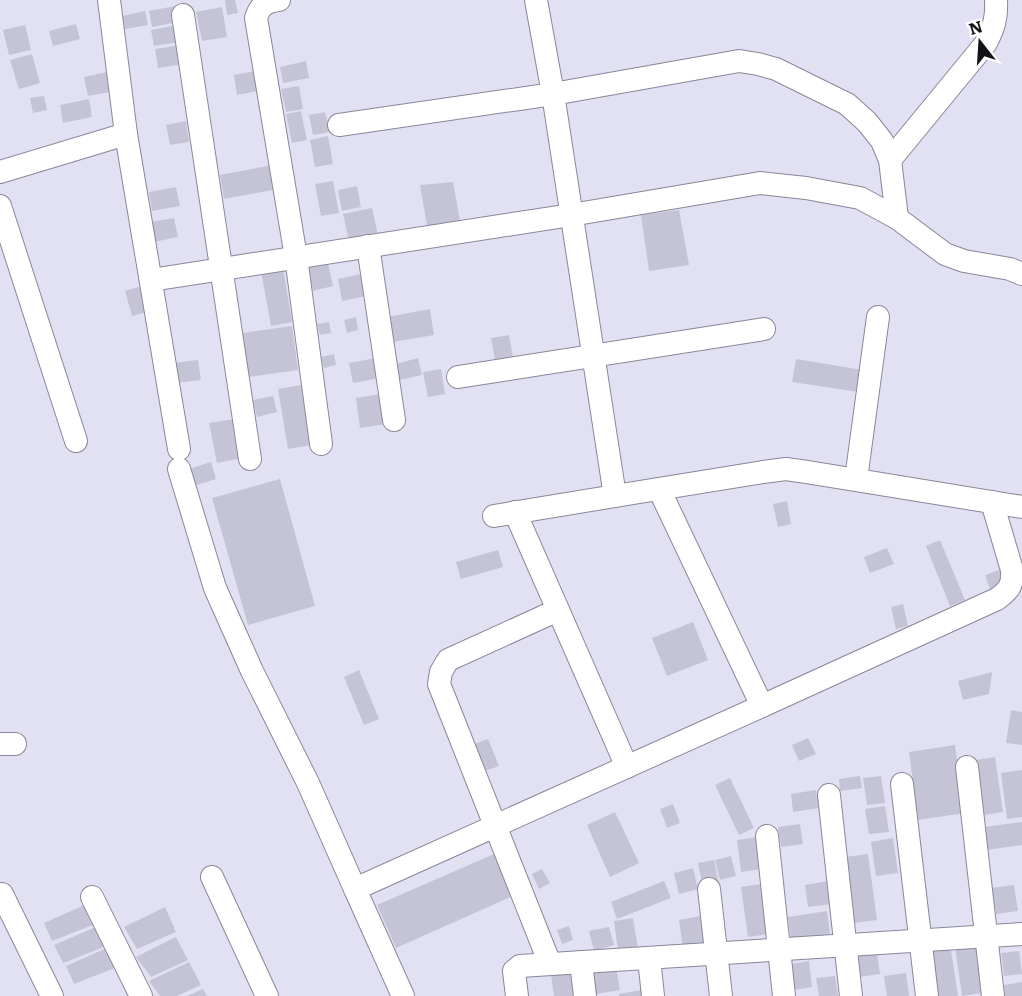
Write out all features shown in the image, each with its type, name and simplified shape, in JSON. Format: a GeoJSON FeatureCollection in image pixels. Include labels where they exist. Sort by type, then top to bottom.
{"type":"FeatureCollection","features":[{"type":"Feature","properties":{"kind":"street"},"geometry":{"type":"LineString","coordinates":[[109,0],[126,134],[179,459],[215,588],[252,672],[308,783],[404,996]]}},
{"type":"Feature","properties":{"kind":"street"},"geometry":{"type":"LineString","coordinates":[[279,0],[266,3],[258,10],[256,18],[296,257],[321,444]]}},
{"type":"Feature","properties":{"kind":"street"},"geometry":{"type":"LineString","coordinates":[[536,0],[553,94],[615,496]]}},
{"type":"Feature","properties":{"kind":"street"},"geometry":{"type":"LineString","coordinates":[[890,160],[986,43],[995,26],[996,0]]}},
{"type":"Feature","properties":{"kind":"street"},"geometry":{"type":"LineString","coordinates":[[183,15],[250,459]]}},
{"type":"Feature","properties":{"kind":"street"},"geometry":{"type":"LineString","coordinates":[[339,125],[553,94],[739,62],[758,64],[776,69],[848,104],[867,122],[882,141],[890,160],[897,218]]}},
{"type":"Feature","properties":{"kind":"street"},"geometry":{"type":"LineString","coordinates":[[0,172],[126,134]]}},
{"type":"Feature","properties":{"kind":"street"},"geometry":{"type":"LineString","coordinates":[[151,280],[760,183],[806,188],[860,198],[897,218],[945,254],[964,261],[1010,269],[1022,274]]}},
{"type":"Feature","properties":{"kind":"street"},"geometry":{"type":"LineString","coordinates":[[0,206],[76,441]]}},
{"type":"Feature","properties":{"kind":"street"},"geometry":{"type":"LineString","coordinates":[[368,246],[394,420]]}},
{"type":"Feature","properties":{"kind":"street"},"geometry":{"type":"LineString","coordinates":[[856,480],[878,317]]}},
{"type":"Feature","properties":{"kind":"street"},"geometry":{"type":"LineString","coordinates":[[458,376],[764,329]]}},
{"type":"Feature","properties":{"kind":"street"},"geometry":{"type":"LineString","coordinates":[[627,767],[558,610],[505,514],[786,470],[807,471],[992,502],[1021,500]]}},
{"type":"Feature","properties":{"kind":"street"},"geometry":{"type":"LineString","coordinates":[[659,489],[762,706]]}},
{"type":"Feature","properties":{"kind":"street"},"geometry":{"type":"LineString","coordinates":[[355,889],[997,599],[1014,596],[1012,570],[992,502]]}},
{"type":"Feature","properties":{"kind":"street"},"geometry":{"type":"LineString","coordinates":[[550,964],[439,684],[441,672],[448,660],[558,610]]}},
{"type":"Feature","properties":{"kind":"street"},"geometry":{"type":"LineString","coordinates":[[967,767],[993,996]]}},
{"type":"Feature","properties":{"kind":"street"},"geometry":{"type":"LineString","coordinates":[[902,784],[927,996]]}},
{"type":"Feature","properties":{"kind":"street"},"geometry":{"type":"LineString","coordinates":[[828,795],[851,996]]}},
{"type":"Feature","properties":{"kind":"street"},"geometry":{"type":"LineString","coordinates":[[767,836],[784,996]]}},
{"type":"Feature","properties":{"kind":"street"},"geometry":{"type":"LineString","coordinates":[[212,878],[267,996]]}},
{"type":"Feature","properties":{"kind":"street"},"geometry":{"type":"LineString","coordinates":[[709,889],[722,996]]}},
{"type":"Feature","properties":{"kind":"street"},"geometry":{"type":"LineString","coordinates":[[2,894],[52,996]]}},
{"type":"Feature","properties":{"kind":"street"},"geometry":{"type":"LineString","coordinates":[[92,897],[141,996]]}},
{"type":"Feature","properties":{"kind":"street"},"geometry":{"type":"LineString","coordinates":[[517,996],[514,971],[520,966],[1022,934]]}},
{"type":"Feature","properties":{"kind":"street"},"geometry":{"type":"LineString","coordinates":[[650,958],[653,996]]}},
{"type":"Feature","properties":{"kind":"street"},"geometry":{"type":"LineString","coordinates":[[581,962],[585,996]]}},
{"type":"Feature","properties":{"kind":"building"},"geometry":{"type":"Polygon","coordinates":[[[225,0],[235,0],[238,13],[227,15],[225,0]]]}},
{"type":"Feature","properties":{"kind":"building"},"geometry":{"type":"Polygon","coordinates":[[[175,6],[178,22],[152,27],[149,11],[175,6]]]}},
{"type":"Feature","properties":{"kind":"building"},"geometry":{"type":"Polygon","coordinates":[[[222,7],[227,37],[202,41],[196,12],[222,7]]]}},
{"type":"Feature","properties":{"kind":"building"},"geometry":{"type":"Polygon","coordinates":[[[145,11],[148,25],[125,29],[122,16],[145,11]]]}},
{"type":"Feature","properties":{"kind":"building"},"geometry":{"type":"Polygon","coordinates":[[[76,24],[80,39],[53,46],[49,31],[76,24]]]}},
{"type":"Feature","properties":{"kind":"building"},"geometry":{"type":"Polygon","coordinates":[[[25,25],[31,50],[9,55],[3,30],[25,25]]]}},
{"type":"Feature","properties":{"kind":"building"},"geometry":{"type":"Polygon","coordinates":[[[177,25],[179,42],[154,46],[151,30],[177,25]]]}},
{"type":"Feature","properties":{"kind":"building"},"geometry":{"type":"Polygon","coordinates":[[[181,45],[184,64],[158,68],[155,49],[181,45]]]}},
{"type":"Feature","properties":{"kind":"building"},"geometry":{"type":"Polygon","coordinates":[[[32,54],[40,83],[19,89],[10,60],[32,54]]]}},
{"type":"Feature","properties":{"kind":"building"},"geometry":{"type":"Polygon","coordinates":[[[306,61],[309,78],[283,83],[280,67],[306,61]]]}},
{"type":"Feature","properties":{"kind":"building"},"geometry":{"type":"Polygon","coordinates":[[[260,70],[263,90],[237,95],[234,75],[260,70]]]}},
{"type":"Feature","properties":{"kind":"building"},"geometry":{"type":"Polygon","coordinates":[[[112,71],[116,91],[88,96],[84,77],[112,71]]]}},
{"type":"Feature","properties":{"kind":"building"},"geometry":{"type":"Polygon","coordinates":[[[299,86],[303,109],[286,112],[281,89],[299,86]]]}},
{"type":"Feature","properties":{"kind":"building"},"geometry":{"type":"Polygon","coordinates":[[[44,96],[47,110],[33,113],[30,98],[44,96]]]}},
{"type":"Feature","properties":{"kind":"building"},"geometry":{"type":"Polygon","coordinates":[[[89,99],[92,117],[63,123],[60,105],[89,99]]]}},
{"type":"Feature","properties":{"kind":"building"},"geometry":{"type":"Polygon","coordinates":[[[301,111],[307,140],[292,143],[286,114],[301,111]]]}},
{"type":"Feature","properties":{"kind":"building"},"geometry":{"type":"Polygon","coordinates":[[[325,112],[330,132],[313,135],[309,115],[325,112]]]}},
{"type":"Feature","properties":{"kind":"building"},"geometry":{"type":"Polygon","coordinates":[[[186,121],[189,142],[170,145],[166,125],[186,121]]]}},
{"type":"Feature","properties":{"kind":"building"},"geometry":{"type":"Polygon","coordinates":[[[328,136],[333,164],[315,167],[310,140],[328,136]]]}},
{"type":"Feature","properties":{"kind":"building"},"geometry":{"type":"Polygon","coordinates":[[[273,165],[278,189],[224,199],[220,175],[273,165]]]}},
{"type":"Feature","properties":{"kind":"building"},"geometry":{"type":"Polygon","coordinates":[[[333,181],[339,213],[321,216],[315,184],[333,181]]]}},
{"type":"Feature","properties":{"kind":"building"},"geometry":{"type":"Polygon","coordinates":[[[453,182],[461,226],[428,231],[420,185],[453,182]]]}},
{"type":"Feature","properties":{"kind":"building"},"geometry":{"type":"Polygon","coordinates":[[[357,186],[361,207],[342,211],[338,190],[357,186]]]}},
{"type":"Feature","properties":{"kind":"building"},"geometry":{"type":"Polygon","coordinates":[[[176,187],[180,206],[152,211],[149,192],[176,187]]]}},
{"type":"Feature","properties":{"kind":"building"},"geometry":{"type":"Polygon","coordinates":[[[372,208],[378,235],[349,241],[343,214],[372,208]]]}},
{"type":"Feature","properties":{"kind":"building"},"geometry":{"type":"Polygon","coordinates":[[[679,210],[689,265],[649,271],[641,215],[679,210]]]}},
{"type":"Feature","properties":{"kind":"building"},"geometry":{"type":"Polygon","coordinates":[[[174,218],[178,237],[154,242],[150,222],[174,218]]]}},
{"type":"Feature","properties":{"kind":"building"},"geometry":{"type":"Polygon","coordinates":[[[327,259],[333,286],[313,291],[306,264],[327,259]]]}},
{"type":"Feature","properties":{"kind":"building"},"geometry":{"type":"Polygon","coordinates":[[[283,267],[292,322],[271,326],[261,271],[283,267]]]}},
{"type":"Feature","properties":{"kind":"building"},"geometry":{"type":"Polygon","coordinates":[[[361,274],[366,296],[342,301],[338,279],[361,274]]]}},
{"type":"Feature","properties":{"kind":"building"},"geometry":{"type":"Polygon","coordinates":[[[148,284],[155,310],[132,316],[125,291],[148,284]]]}},
{"type":"Feature","properties":{"kind":"building"},"geometry":{"type":"Polygon","coordinates":[[[430,309],[434,335],[393,342],[388,317],[430,309]]]}},
{"type":"Feature","properties":{"kind":"building"},"geometry":{"type":"Polygon","coordinates":[[[356,317],[358,330],[347,333],[344,320],[356,317]]]}},
{"type":"Feature","properties":{"kind":"building"},"geometry":{"type":"Polygon","coordinates":[[[329,322],[331,333],[320,335],[317,324],[329,322]]]}},
{"type":"Feature","properties":{"kind":"building"},"geometry":{"type":"Polygon","coordinates":[[[292,326],[298,370],[248,377],[242,333],[292,326]]]}},
{"type":"Feature","properties":{"kind":"building"},"geometry":{"type":"Polygon","coordinates":[[[509,335],[514,363],[496,366],[491,338],[509,335]]]}},
{"type":"Feature","properties":{"kind":"building"},"geometry":{"type":"Polygon","coordinates":[[[334,354],[336,365],[324,368],[321,357],[334,354]]]}},
{"type":"Feature","properties":{"kind":"building"},"geometry":{"type":"Polygon","coordinates":[[[376,358],[380,378],[353,383],[349,363],[376,358]]]}},
{"type":"Feature","properties":{"kind":"building"},"geometry":{"type":"Polygon","coordinates":[[[418,358],[422,375],[400,380],[396,364],[418,358]]]}},
{"type":"Feature","properties":{"kind":"building"},"geometry":{"type":"Polygon","coordinates":[[[796,359],[863,370],[859,392],[792,382],[796,359]]]}},
{"type":"Feature","properties":{"kind":"building"},"geometry":{"type":"Polygon","coordinates":[[[198,360],[201,380],[176,383],[173,363],[198,360]]]}},
{"type":"Feature","properties":{"kind":"building"},"geometry":{"type":"Polygon","coordinates":[[[441,369],[445,394],[428,397],[423,372],[441,369]]]}},
{"type":"Feature","properties":{"kind":"building"},"geometry":{"type":"Polygon","coordinates":[[[301,385],[311,445],[288,449],[278,389],[301,385]]]}},
{"type":"Feature","properties":{"kind":"building"},"geometry":{"type":"Polygon","coordinates":[[[381,394],[386,424],[360,428],[356,398],[381,394]]]}},
{"type":"Feature","properties":{"kind":"building"},"geometry":{"type":"Polygon","coordinates":[[[273,396],[277,412],[257,417],[253,400],[273,396]]]}},
{"type":"Feature","properties":{"kind":"building"},"geometry":{"type":"Polygon","coordinates":[[[234,419],[242,458],[217,463],[209,423],[234,419]]]}},
{"type":"Feature","properties":{"kind":"building"},"geometry":{"type":"Polygon","coordinates":[[[211,462],[216,479],[194,486],[189,469],[211,462]]]}},
{"type":"Feature","properties":{"kind":"building"},"geometry":{"type":"Polygon","coordinates":[[[280,479],[315,606],[248,625],[212,498],[280,479]]]}},
{"type":"Feature","properties":{"kind":"building"},"geometry":{"type":"Polygon","coordinates":[[[787,501],[791,524],[778,527],[773,504],[787,501]]]}},
{"type":"Feature","properties":{"kind":"building"},"geometry":{"type":"Polygon","coordinates":[[[940,540],[965,600],[950,606],[926,546],[940,540]]]}},
{"type":"Feature","properties":{"kind":"building"},"geometry":{"type":"Polygon","coordinates":[[[887,548],[894,564],[870,573],[864,557],[887,548]]]}},
{"type":"Feature","properties":{"kind":"building"},"geometry":{"type":"Polygon","coordinates":[[[498,550],[503,567],[461,579],[456,562],[498,550]]]}},
{"type":"Feature","properties":{"kind":"building"},"geometry":{"type":"Polygon","coordinates":[[[1002,569],[1007,583],[990,589],[985,575],[1002,569]]]}},
{"type":"Feature","properties":{"kind":"building"},"geometry":{"type":"Polygon","coordinates":[[[903,604],[908,626],[896,629],[891,607],[903,604]]]}},
{"type":"Feature","properties":{"kind":"building"},"geometry":{"type":"Polygon","coordinates":[[[693,622],[708,660],[667,676],[652,638],[693,622]]]}},
{"type":"Feature","properties":{"kind":"building"},"geometry":{"type":"Polygon","coordinates":[[[359,670],[379,719],[364,725],[344,677],[359,670]]]}},
{"type":"Feature","properties":{"kind":"building"},"geometry":{"type":"Polygon","coordinates":[[[992,672],[989,694],[963,700],[958,681],[992,672]]]}},
{"type":"Feature","properties":{"kind":"building"},"geometry":{"type":"Polygon","coordinates":[[[1011,710],[1022,712],[1022,745],[1006,743],[1011,710]]]}},
{"type":"Feature","properties":{"kind":"building"},"geometry":{"type":"Polygon","coordinates":[[[808,738],[816,754],[799,761],[792,745],[808,738]]]}},
{"type":"Feature","properties":{"kind":"building"},"geometry":{"type":"Polygon","coordinates":[[[488,739],[499,766],[485,771],[474,744],[488,739]]]}},
{"type":"Feature","properties":{"kind":"building"},"geometry":{"type":"Polygon","coordinates":[[[955,745],[965,813],[918,820],[909,752],[955,745]]]}},
{"type":"Feature","properties":{"kind":"building"},"geometry":{"type":"Polygon","coordinates":[[[995,757],[1003,812],[984,815],[976,760],[995,757]]]}},
{"type":"Feature","properties":{"kind":"building"},"geometry":{"type":"Polygon","coordinates":[[[1022,770],[1022,817],[1007,819],[1001,773],[1022,770]]]}},
{"type":"Feature","properties":{"kind":"building"},"geometry":{"type":"Polygon","coordinates":[[[860,776],[862,788],[840,791],[839,779],[860,776]]]}},
{"type":"Feature","properties":{"kind":"building"},"geometry":{"type":"Polygon","coordinates":[[[881,776],[885,803],[867,805],[863,778],[881,776]]]}},
{"type":"Feature","properties":{"kind":"building"},"geometry":{"type":"Polygon","coordinates":[[[730,778],[754,828],[739,835],[715,785],[730,778]]]}},
{"type":"Feature","properties":{"kind":"building"},"geometry":{"type":"Polygon","coordinates":[[[816,790],[819,808],[793,812],[791,794],[816,790]]]}},
{"type":"Feature","properties":{"kind":"building"},"geometry":{"type":"Polygon","coordinates":[[[673,804],[680,823],[667,828],[660,809],[673,804]]]}},
{"type":"Feature","properties":{"kind":"building"},"geometry":{"type":"Polygon","coordinates":[[[885,806],[889,832],[869,834],[865,809],[885,806]]]}},
{"type":"Feature","properties":{"kind":"building"},"geometry":{"type":"Polygon","coordinates":[[[615,812],[639,863],[610,877],[587,825],[615,812]]]}},
{"type":"Feature","properties":{"kind":"building"},"geometry":{"type":"Polygon","coordinates":[[[1022,822],[1022,845],[987,850],[984,827],[1022,822]]]}},
{"type":"Feature","properties":{"kind":"building"},"geometry":{"type":"Polygon","coordinates":[[[800,824],[803,844],[781,847],[778,827],[800,824]]]}},
{"type":"Feature","properties":{"kind":"building"},"geometry":{"type":"Polygon","coordinates":[[[757,837],[762,869],[741,872],[737,840],[757,837]]]}},
{"type":"Feature","properties":{"kind":"building"},"geometry":{"type":"Polygon","coordinates":[[[893,838],[898,873],[876,876],[871,842],[893,838]]]}},
{"type":"Feature","properties":{"kind":"building"},"geometry":{"type":"Polygon","coordinates":[[[494,854],[513,896],[396,948],[377,905],[494,854]]]}},
{"type":"Feature","properties":{"kind":"building"},"geometry":{"type":"Polygon","coordinates":[[[868,854],[877,920],[854,923],[845,857],[868,854]]]}},
{"type":"Feature","properties":{"kind":"building"},"geometry":{"type":"Polygon","coordinates":[[[731,856],[736,876],[720,880],[715,860],[731,856]]]}},
{"type":"Feature","properties":{"kind":"building"},"geometry":{"type":"Polygon","coordinates":[[[714,860],[719,884],[703,887],[698,863],[714,860]]]}},
{"type":"Feature","properties":{"kind":"building"},"geometry":{"type":"Polygon","coordinates":[[[693,868],[698,889],[679,894],[674,873],[693,868]]]}},
{"type":"Feature","properties":{"kind":"building"},"geometry":{"type":"Polygon","coordinates":[[[542,869],[550,883],[539,889],[532,874],[542,869]]]}},
{"type":"Feature","properties":{"kind":"building"},"geometry":{"type":"Polygon","coordinates":[[[664,881],[671,898],[617,919],[611,902],[664,881]]]}},
{"type":"Feature","properties":{"kind":"building"},"geometry":{"type":"Polygon","coordinates":[[[828,881],[831,904],[808,907],[805,885],[828,881]]]}},
{"type":"Feature","properties":{"kind":"building"},"geometry":{"type":"Polygon","coordinates":[[[761,884],[769,934],[748,937],[741,887],[761,884]]]}},
{"type":"Feature","properties":{"kind":"building"},"geometry":{"type":"Polygon","coordinates":[[[1014,885],[1018,911],[996,914],[992,888],[1014,885]]]}},
{"type":"Feature","properties":{"kind":"building"},"geometry":{"type":"Polygon","coordinates":[[[87,904],[98,923],[52,941],[44,923],[87,904]]]}},
{"type":"Feature","properties":{"kind":"building"},"geometry":{"type":"Polygon","coordinates":[[[165,907],[176,932],[137,949],[124,927],[165,907]]]}},
{"type":"Feature","properties":{"kind":"building"},"geometry":{"type":"Polygon","coordinates":[[[827,911],[830,934],[791,940],[788,917],[827,911]]]}},
{"type":"Feature","properties":{"kind":"building"},"geometry":{"type":"Polygon","coordinates":[[[700,916],[704,945],[683,949],[679,920],[700,916]]]}},
{"type":"Feature","properties":{"kind":"building"},"geometry":{"type":"Polygon","coordinates":[[[633,918],[638,948],[618,951],[614,921],[633,918]]]}},
{"type":"Feature","properties":{"kind":"building"},"geometry":{"type":"Polygon","coordinates":[[[98,926],[109,945],[63,963],[54,945],[98,926]]]}},
{"type":"Feature","properties":{"kind":"building"},"geometry":{"type":"Polygon","coordinates":[[[569,926],[573,940],[562,944],[557,930],[569,926]]]}},
{"type":"Feature","properties":{"kind":"building"},"geometry":{"type":"Polygon","coordinates":[[[609,927],[614,945],[594,951],[589,931],[609,927]]]}},
{"type":"Feature","properties":{"kind":"building"},"geometry":{"type":"Polygon","coordinates":[[[176,937],[188,960],[151,977],[136,957],[176,937]]]}},
{"type":"Feature","properties":{"kind":"building"},"geometry":{"type":"Polygon","coordinates":[[[975,943],[982,993],[962,996],[955,946],[975,943]]]}},
{"type":"Feature","properties":{"kind":"building"},"geometry":{"type":"Polygon","coordinates":[[[950,944],[958,996],[939,996],[932,947],[950,944]]]}},
{"type":"Feature","properties":{"kind":"building"},"geometry":{"type":"Polygon","coordinates":[[[109,947],[120,966],[74,984],[66,966],[109,947]]]}},
{"type":"Feature","properties":{"kind":"building"},"geometry":{"type":"Polygon","coordinates":[[[876,947],[880,974],[859,977],[855,950],[876,947]]]}},
{"type":"Feature","properties":{"kind":"building"},"geometry":{"type":"Polygon","coordinates":[[[1019,951],[1022,974],[1004,976],[1001,953],[1019,951]]]}},
{"type":"Feature","properties":{"kind":"building"},"geometry":{"type":"Polygon","coordinates":[[[809,961],[812,987],[795,990],[791,964],[809,961]]]}},
{"type":"Feature","properties":{"kind":"building"},"geometry":{"type":"Polygon","coordinates":[[[189,962],[201,985],[177,996],[160,996],[149,981],[189,962]]]}},
{"type":"Feature","properties":{"kind":"building"},"geometry":{"type":"Polygon","coordinates":[[[616,967],[620,990],[596,994],[593,970],[616,967]]]}},
{"type":"Feature","properties":{"kind":"building"},"geometry":{"type":"Polygon","coordinates":[[[570,972],[574,996],[554,996],[551,975],[570,972]]]}},
{"type":"Feature","properties":{"kind":"building"},"geometry":{"type":"Polygon","coordinates":[[[906,973],[909,996],[887,996],[884,976],[906,973]]]}},
{"type":"Feature","properties":{"kind":"building"},"geometry":{"type":"Polygon","coordinates":[[[835,976],[838,996],[819,996],[816,978],[835,976]]]}},
{"type":"Feature","properties":{"kind":"building"},"geometry":{"type":"Polygon","coordinates":[[[1022,982],[1022,996],[1005,996],[1004,985],[1022,982]]]}},
{"type":"Feature","properties":{"kind":"building"},"geometry":{"type":"Polygon","coordinates":[[[203,989],[207,996],[187,996],[203,989]]]}},
{"type":"Feature","properties":{"kind":"building"},"geometry":{"type":"Polygon","coordinates":[[[642,990],[643,996],[619,996],[619,994],[642,990]]]}}]}
